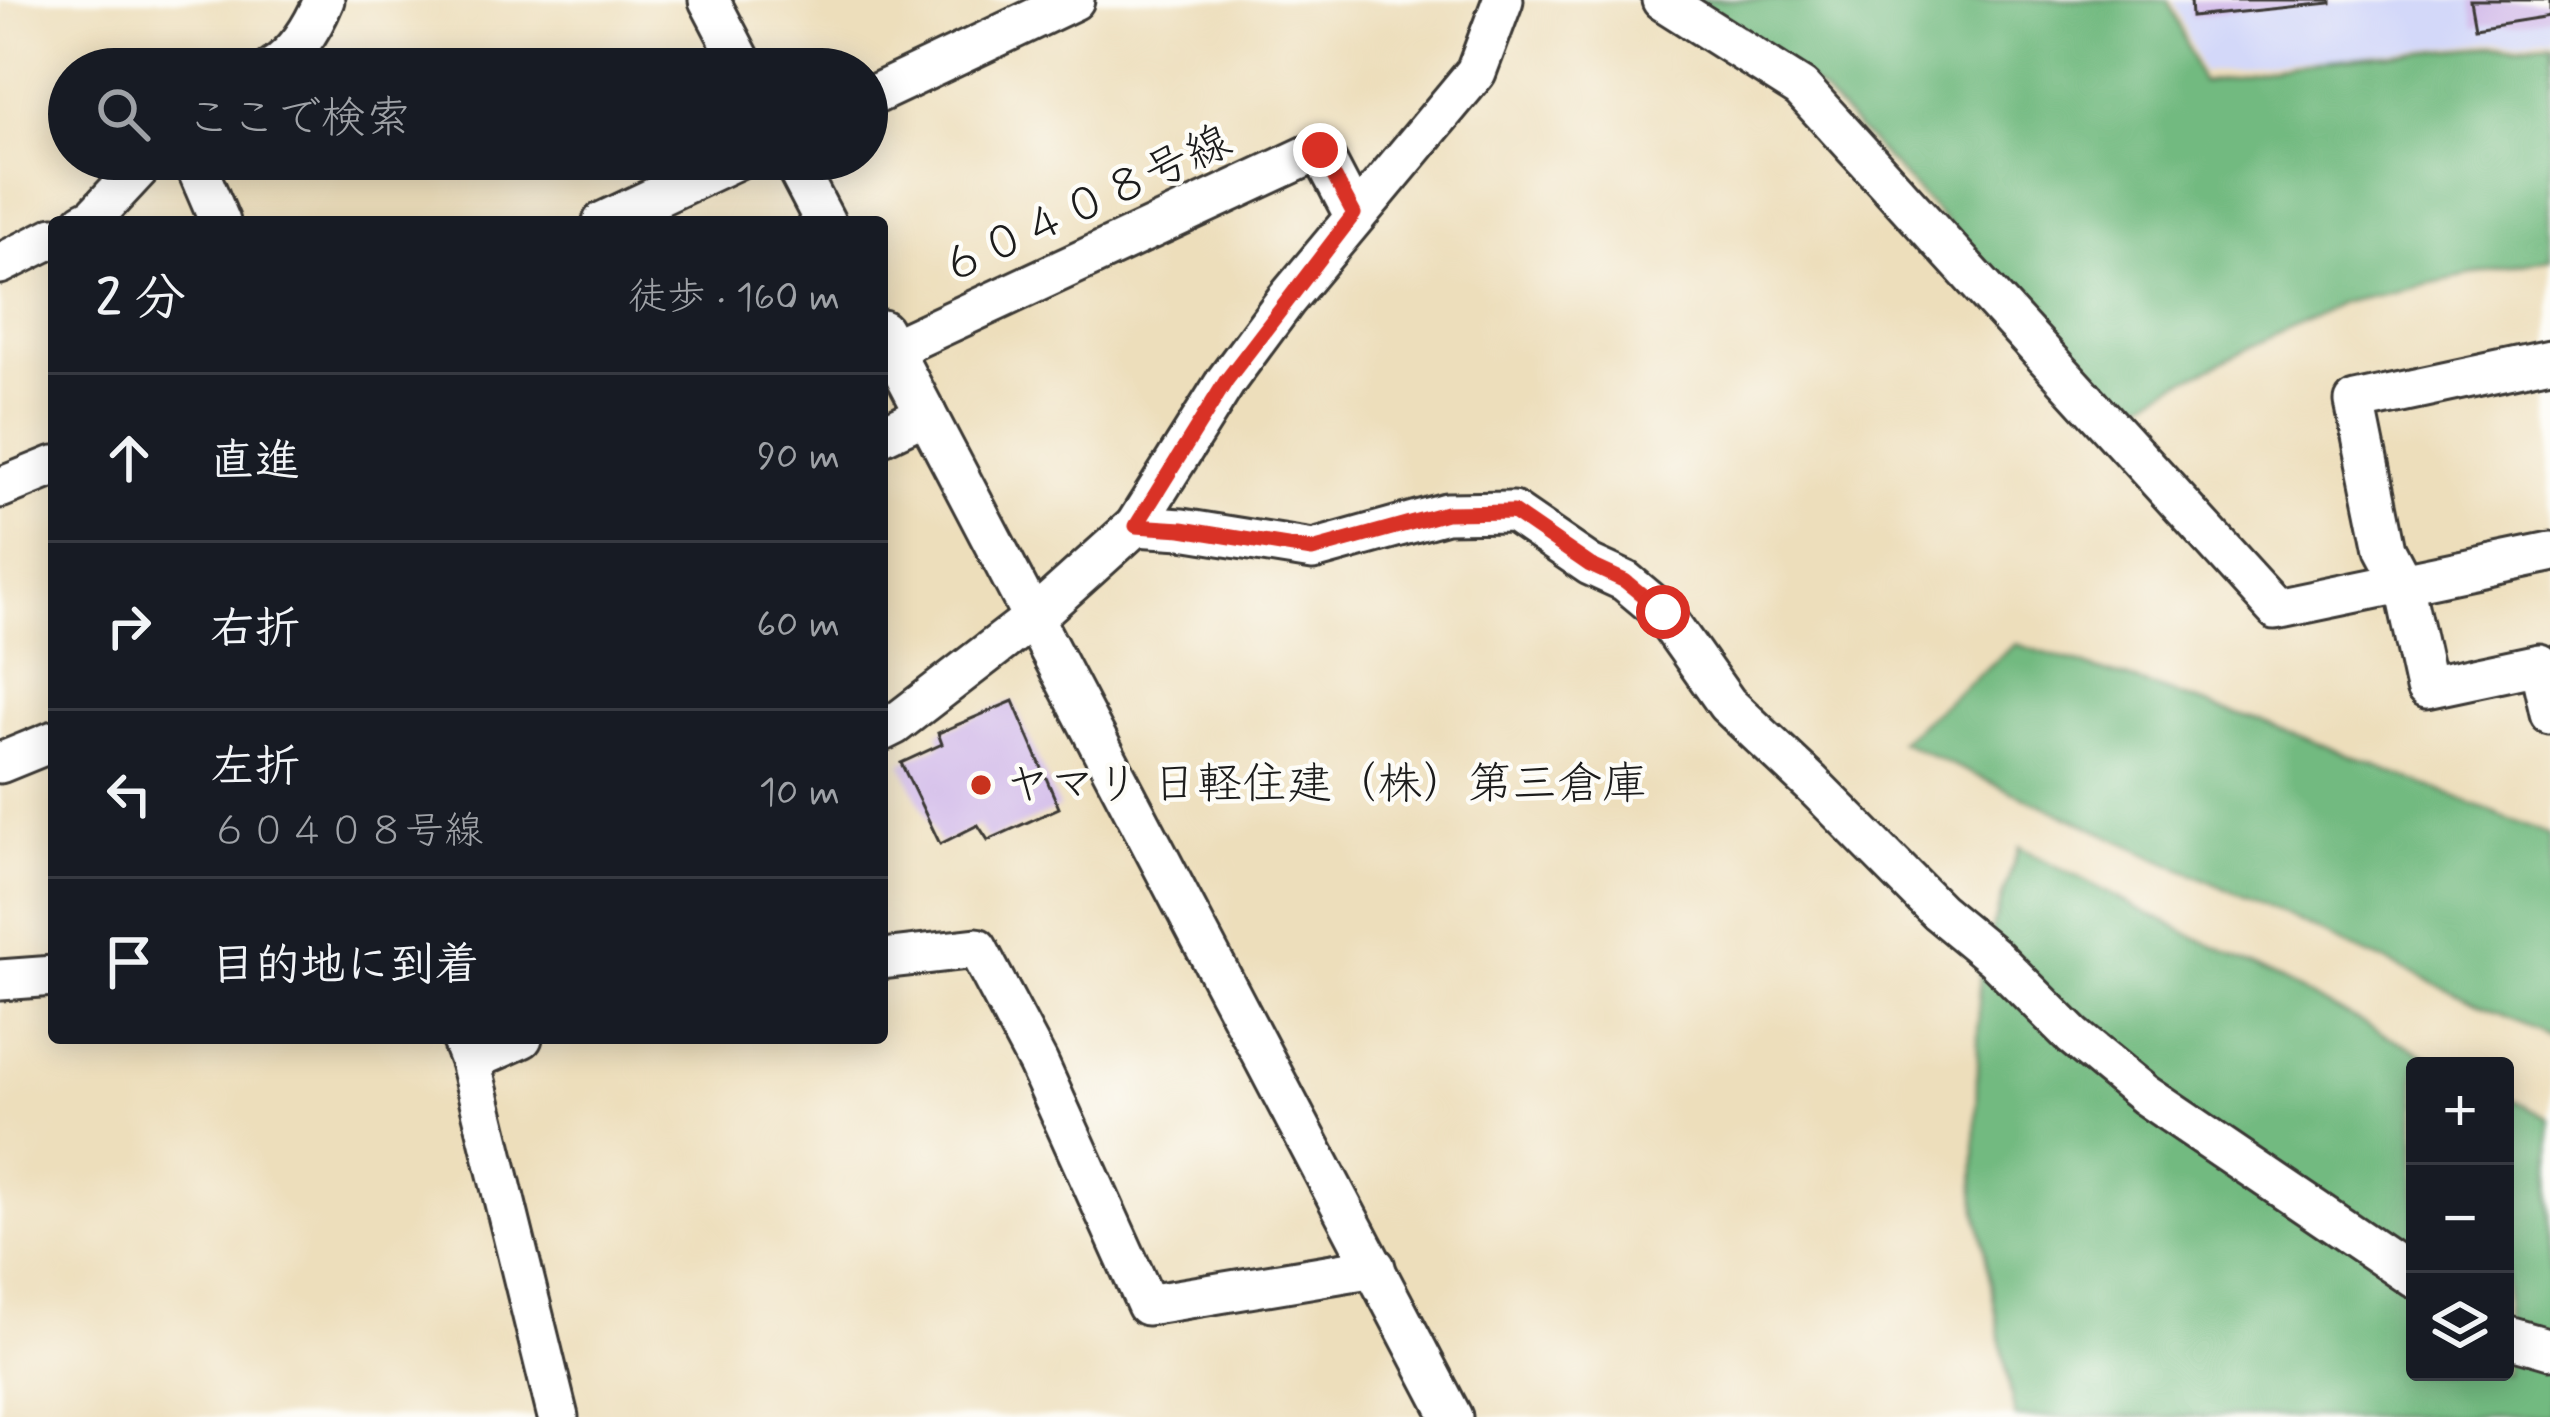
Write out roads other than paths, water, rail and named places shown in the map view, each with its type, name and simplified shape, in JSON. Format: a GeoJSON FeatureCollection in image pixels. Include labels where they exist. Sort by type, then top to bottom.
{"type":"FeatureCollection","features":[{"type":"Feature","properties":{"kind":"street"},"geometry":{"type":"LineString","coordinates":[[296,48],[324,0]]}},
{"type":"Feature","properties":{"kind":"street"},"geometry":{"type":"LineString","coordinates":[[709,0],[734,48]]}},
{"type":"Feature","properties":{"kind":"street"},"geometry":{"type":"LineString","coordinates":[[888,88],[1074,0]]}},
{"type":"Feature","properties":{"kind":"street"},"geometry":{"type":"LineString","coordinates":[[888,727],[1033,618],[1136,526],[1226,381],[1354,214],[1475,72],[1502,0]]}},
{"type":"Feature","properties":{"kind":"street"},"geometry":{"type":"LineString","coordinates":[[1662,0],[1802,88],[2276,610],[2550,552]]}},
{"type":"Feature","properties":{"kind":"street","name":"６０４０８号線"},"geometry":{"type":"LineString","coordinates":[[888,339],[1320,150],[1354,214]]}},
{"type":"Feature","properties":{"kind":"street"},"geometry":{"type":"LineString","coordinates":[[95,216],[128,180]]}},
{"type":"Feature","properties":{"kind":"street"},"geometry":{"type":"LineString","coordinates":[[203,180],[218,216]]}},
{"type":"Feature","properties":{"kind":"street"},"geometry":{"type":"LineString","coordinates":[[616,216],[692,180]]}},
{"type":"Feature","properties":{"kind":"street"},"geometry":{"type":"LineString","coordinates":[[803,180],[822,216]]}},
{"type":"Feature","properties":{"kind":"street"},"geometry":{"type":"LineString","coordinates":[[0,264],[48,241]]}},
{"type":"Feature","properties":{"kind":"street"},"geometry":{"type":"LineString","coordinates":[[888,341],[1452,1417]]}},
{"type":"Feature","properties":{"kind":"street"},"geometry":{"type":"LineString","coordinates":[[2550,360],[2355,402],[2385,549],[2403,583],[2426,688],[2539,664],[2550,713]]}},
{"type":"Feature","properties":{"kind":"street"},"geometry":{"type":"LineString","coordinates":[[888,432],[926,414]]}},
{"type":"Feature","properties":{"kind":"street"},"geometry":{"type":"LineString","coordinates":[[0,488],[48,468]]}},
{"type":"Feature","properties":{"kind":"street"},"geometry":{"type":"LineString","coordinates":[[1136,526],[1312,550],[1446,513],[1513,512],[1590,565],[1625,581],[1663,612],[1727,704],[2073,1036],[2145,1095],[2408,1273]]}},
{"type":"Feature","properties":{"kind":"street"},"geometry":{"type":"LineString","coordinates":[[0,763],[48,743]]}},
{"type":"Feature","properties":{"kind":"street"},"geometry":{"type":"LineString","coordinates":[[888,958],[977,948],[1037,1063],[1147,1305],[1375,1268]]}},
{"type":"Feature","properties":{"kind":"street"},"geometry":{"type":"LineString","coordinates":[[0,980],[48,976]]}},
{"type":"Feature","properties":{"kind":"street"},"geometry":{"type":"LineString","coordinates":[[465,1050],[559,1417]]}},
{"type":"Feature","properties":{"kind":"street"},"geometry":{"type":"LineString","coordinates":[[2514,1339],[2550,1349]]}},
{"type":"Feature","properties":{"kind":"place","name":"ヤマリ 日軽住建（株）第三倉庫"},"geometry":{"type":"Point","coordinates":[981,785]}}]}
